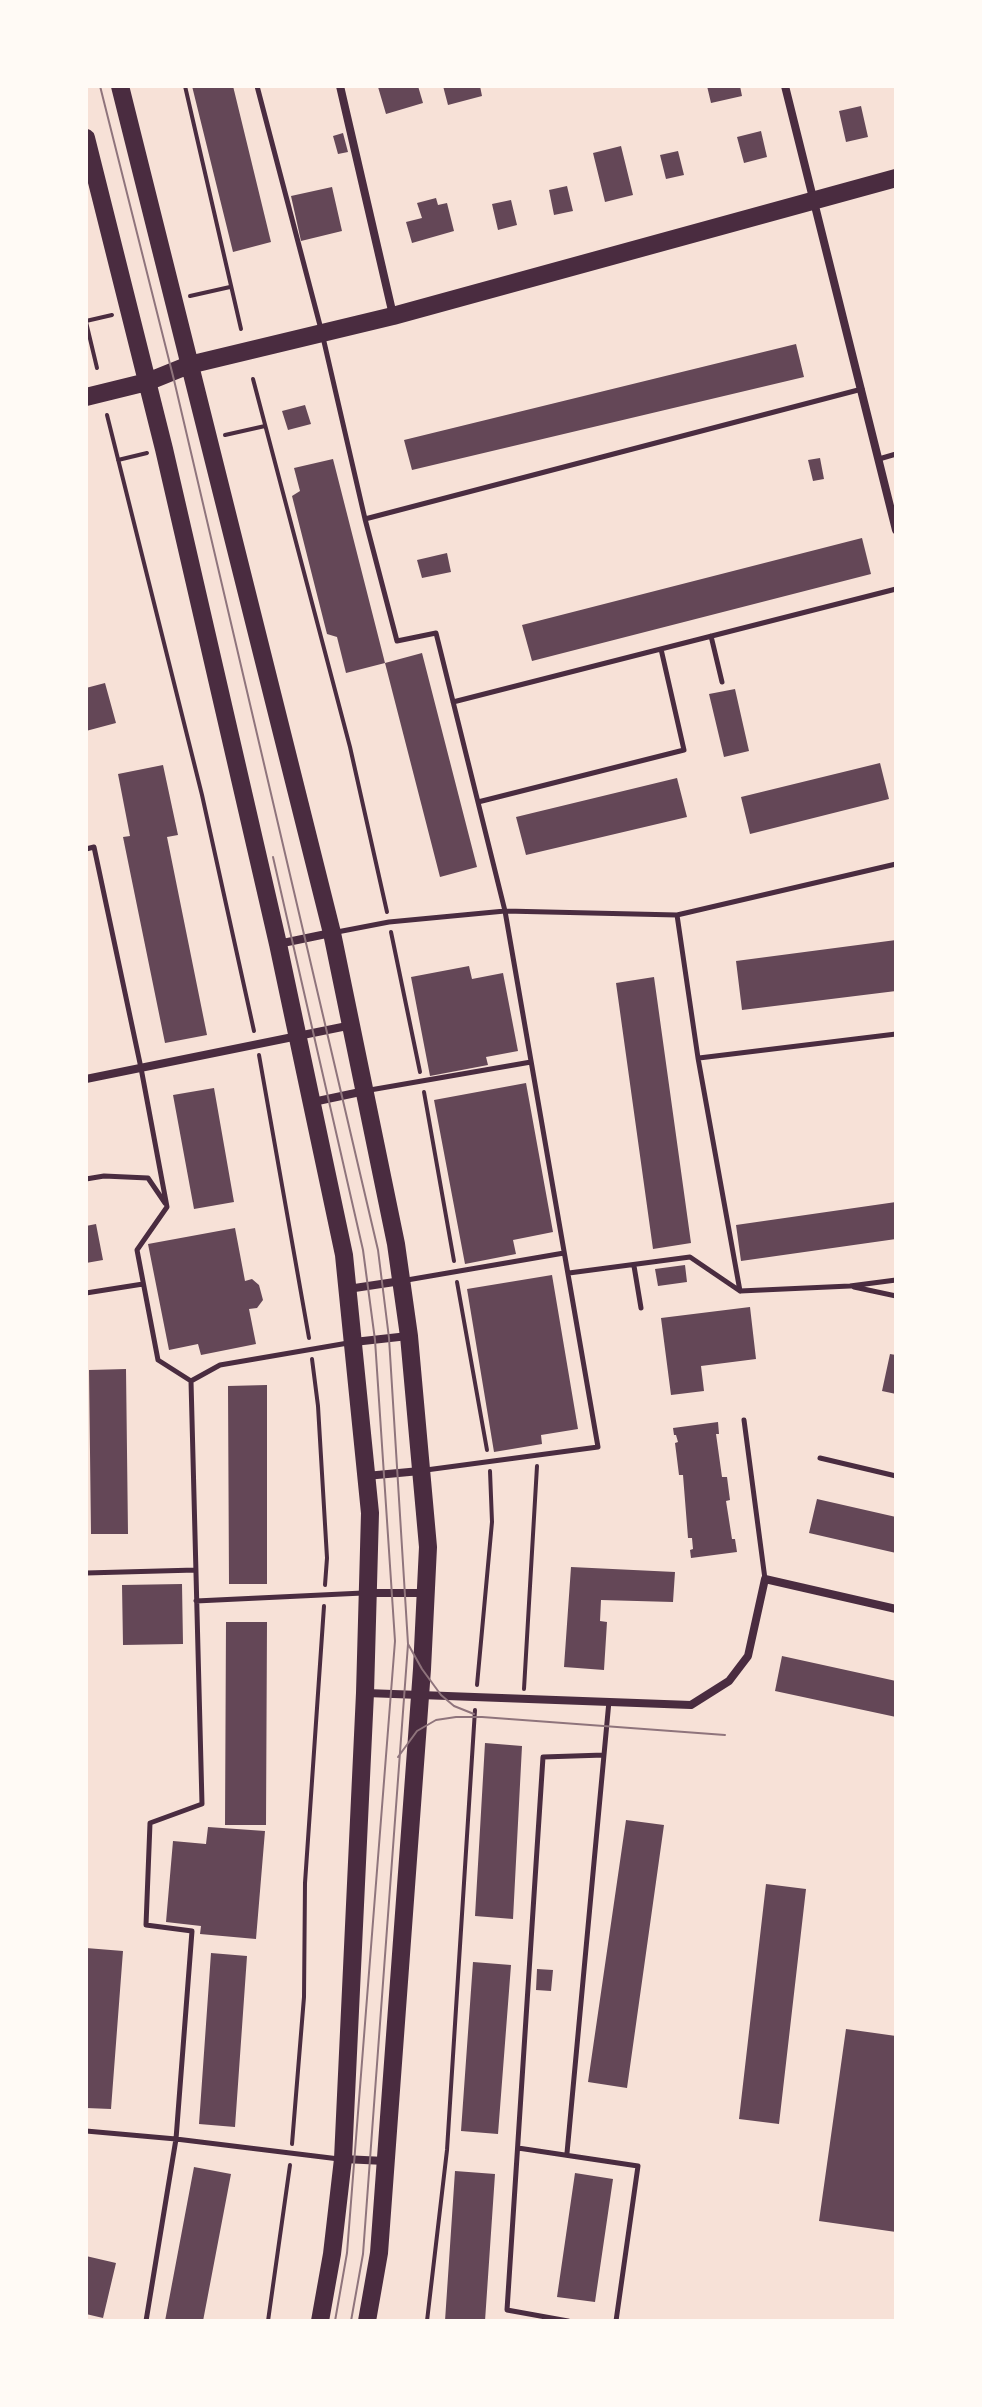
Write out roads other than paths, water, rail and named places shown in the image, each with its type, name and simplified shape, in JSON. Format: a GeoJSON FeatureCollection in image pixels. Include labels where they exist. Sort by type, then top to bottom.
{"type":"FeatureCollection","features":[{"type":"Feature","properties":{"kind":"main road"},"geometry":{"type":"LineString","coordinates":[[120,86],[332,933],[366,1091],[402,1280],[409,1336],[428,1547],[379,2253],[367,2321]]}},
{"type":"Feature","properties":{"kind":"main road"},"geometry":{"type":"LineString","coordinates":[[86,138],[147,382],[299,1036],[344,1255],[348,1289],[370,1513],[365,1693],[343,2159],[332,2254],[320,2321]]}},
{"type":"Feature","properties":{"kind":"main road"},"geometry":{"type":"LineString","coordinates":[[86,397],[147,382],[189,365],[393,316],[896,178]]}},
{"type":"Feature","properties":{"kind":"street"},"geometry":{"type":"LineString","coordinates":[[340,86],[393,316]]}},
{"type":"Feature","properties":{"kind":"street"},"geometry":{"type":"LineString","coordinates":[[785,86],[896,530]]}},
{"type":"Feature","properties":{"kind":"street"},"geometry":{"type":"LineString","coordinates":[[278,944],[332,933]]}},
{"type":"Feature","properties":{"kind":"street"},"geometry":{"type":"LineString","coordinates":[[86,1079],[352,1025]]}},
{"type":"Feature","properties":{"kind":"street"},"geometry":{"type":"LineString","coordinates":[[313,1102],[366,1091]]}},
{"type":"Feature","properties":{"kind":"street"},"geometry":{"type":"LineString","coordinates":[[348,1289],[402,1280]]}},
{"type":"Feature","properties":{"kind":"street"},"geometry":{"type":"LineString","coordinates":[[353,1342],[409,1336]]}},
{"type":"Feature","properties":{"kind":"street"},"geometry":{"type":"LineString","coordinates":[[366,1476],[421,1471]]}},
{"type":"Feature","properties":{"kind":"street"},"geometry":{"type":"LineString","coordinates":[[365,1693],[691,1705],[729,1681],[748,1656],[765,1579],[896,1609]]}},
{"type":"Feature","properties":{"kind":"street"},"geometry":{"type":"LineString","coordinates":[[367,1593],[425,1593]]}},
{"type":"Feature","properties":{"kind":"street"},"geometry":{"type":"LineString","coordinates":[[343,2159],[385,2161]]}},
{"type":"Feature","properties":{"kind":"lane"},"geometry":{"type":"LineString","coordinates":[[257,86],[322,333],[397,641],[436,633],[505,911],[598,1447],[421,1471]]}},
{"type":"Feature","properties":{"kind":"lane"},"geometry":{"type":"LineString","coordinates":[[365,519],[862,389]]}},
{"type":"Feature","properties":{"kind":"lane"},"geometry":{"type":"LineString","coordinates":[[879,459],[896,454]]}},
{"type":"Feature","properties":{"kind":"lane"},"geometry":{"type":"LineString","coordinates":[[453,702],[896,589]]}},
{"type":"Feature","properties":{"kind":"lane"},"geometry":{"type":"LineString","coordinates":[[711,636],[722,682]]}},
{"type":"Feature","properties":{"kind":"lane"},"geometry":{"type":"LineString","coordinates":[[478,802],[684,750],[661,649]]}},
{"type":"Feature","properties":{"kind":"lane"},"geometry":{"type":"LineString","coordinates":[[86,849],[94,847],[167,1207],[137,1250],[143,1284],[158,1360],[191,1381]]}},
{"type":"Feature","properties":{"kind":"lane"},"geometry":{"type":"LineString","coordinates":[[332,933],[389,922],[505,911],[677,915],[896,864]]}},
{"type":"Feature","properties":{"kind":"lane"},"geometry":{"type":"LineString","coordinates":[[677,915],[698,1058],[740,1291]]}},
{"type":"Feature","properties":{"kind":"lane"},"geometry":{"type":"LineString","coordinates":[[698,1058],[896,1034]]}},
{"type":"Feature","properties":{"kind":"lane"},"geometry":{"type":"LineString","coordinates":[[366,1091],[531,1062]]}},
{"type":"Feature","properties":{"kind":"lane"},"geometry":{"type":"LineString","coordinates":[[86,1179],[104,1176],[148,1178],[167,1207]]}},
{"type":"Feature","properties":{"kind":"lane"},"geometry":{"type":"LineString","coordinates":[[402,1280],[564,1253]]}},
{"type":"Feature","properties":{"kind":"lane"},"geometry":{"type":"LineString","coordinates":[[569,1273],[690,1257],[740,1291],[850,1286],[896,1280]]}},
{"type":"Feature","properties":{"kind":"lane"},"geometry":{"type":"LineString","coordinates":[[634,1266],[641,1308]]}},
{"type":"Feature","properties":{"kind":"lane"},"geometry":{"type":"LineString","coordinates":[[86,1293],[143,1284]]}},
{"type":"Feature","properties":{"kind":"lane"},"geometry":{"type":"LineString","coordinates":[[850,1286],[896,1296]]}},
{"type":"Feature","properties":{"kind":"lane"},"geometry":{"type":"LineString","coordinates":[[191,1381],[220,1365],[353,1342]]}},
{"type":"Feature","properties":{"kind":"lane"},"geometry":{"type":"LineString","coordinates":[[146,2321],[176,2139],[192,1931],[146,1925],[150,1823],[202,1804],[191,1381]]}},
{"type":"Feature","properties":{"kind":"lane"},"geometry":{"type":"LineString","coordinates":[[744,1420],[765,1579]]}},
{"type":"Feature","properties":{"kind":"lane"},"geometry":{"type":"LineString","coordinates":[[820,1458],[896,1476]]}},
{"type":"Feature","properties":{"kind":"lane"},"geometry":{"type":"LineString","coordinates":[[86,1573],[196,1570]]}},
{"type":"Feature","properties":{"kind":"lane"},"geometry":{"type":"LineString","coordinates":[[196,1601],[367,1593]]}},
{"type":"Feature","properties":{"kind":"lane"},"geometry":{"type":"LineString","coordinates":[[567,2153],[609,1701]]}},
{"type":"Feature","properties":{"kind":"lane"},"geometry":{"type":"LineString","coordinates":[[568,2321],[507,2310],[543,1757],[604,1755]]}},
{"type":"Feature","properties":{"kind":"lane"},"geometry":{"type":"LineString","coordinates":[[86,2131],[343,2159]]}},
{"type":"Feature","properties":{"kind":"lane"},"geometry":{"type":"LineString","coordinates":[[518,2148],[638,2166],[616,2321]]}},
{"type":"Feature","properties":{"kind":"tram line"},"geometry":{"type":"LineString","coordinates":[[100,86],[174,380],[378,1250],[389,1338],[408,1644],[363,2254],[351,2321]]}},
{"type":"Feature","properties":{"kind":"tram line"},"geometry":{"type":"LineString","coordinates":[[273,857],[363,1250],[375,1340],[395,1641],[347,2253],[335,2321]]}},
{"type":"Feature","properties":{"kind":"tram line"},"geometry":{"type":"LineString","coordinates":[[408,1644],[441,1695],[454,1706],[474,1714]]}},
{"type":"Feature","properties":{"kind":"tram line"},"geometry":{"type":"LineString","coordinates":[[398,1757],[417,1731],[436,1720],[456,1717],[725,1735]]}}]}
